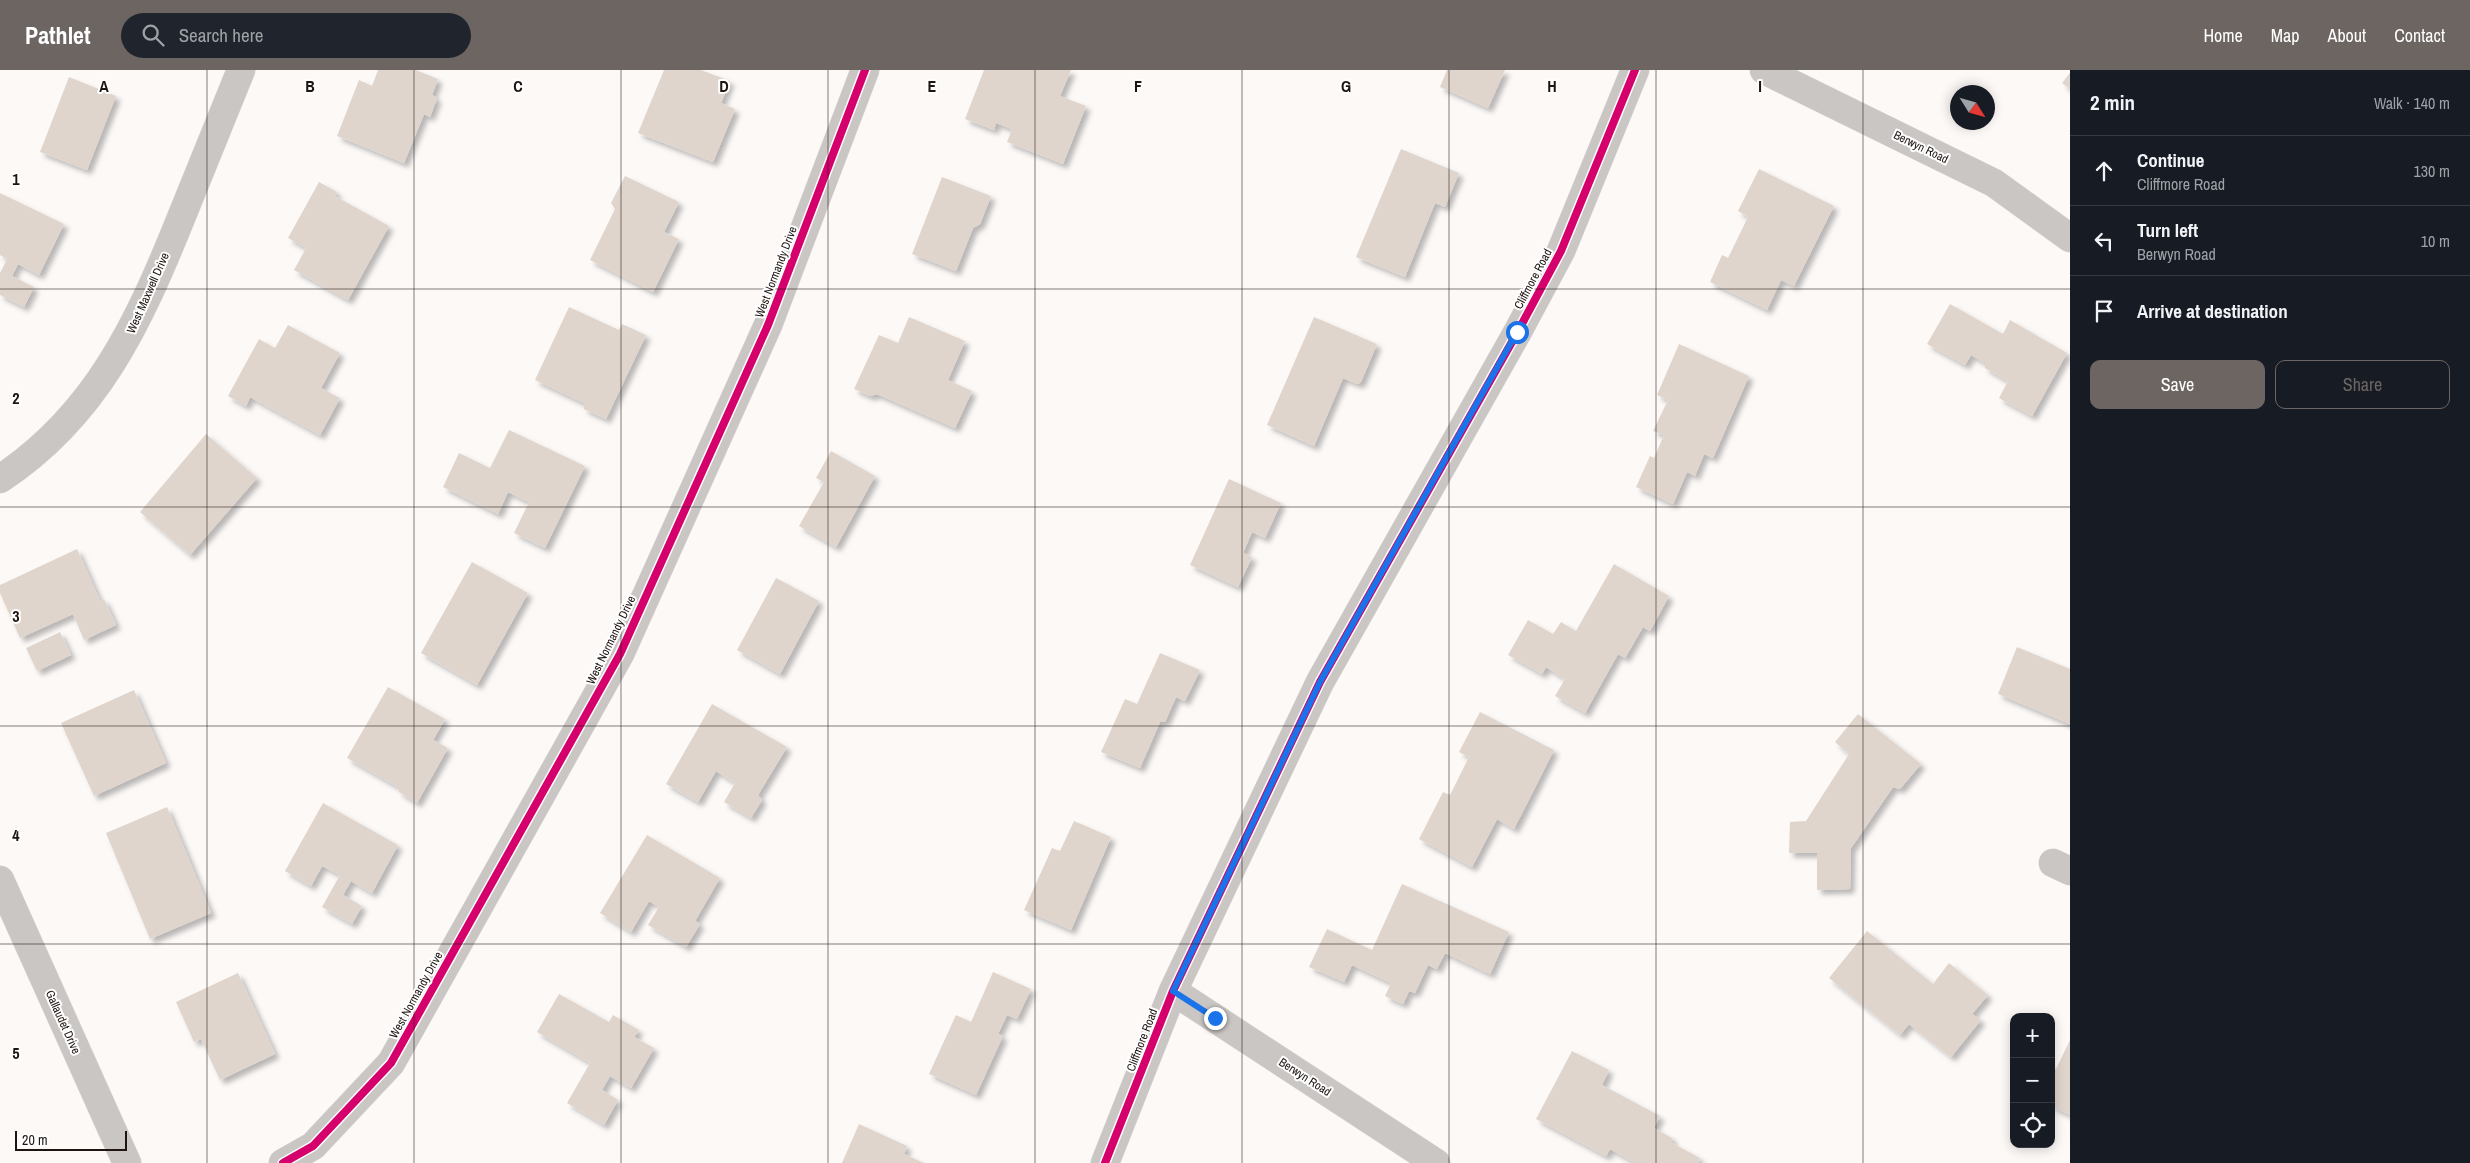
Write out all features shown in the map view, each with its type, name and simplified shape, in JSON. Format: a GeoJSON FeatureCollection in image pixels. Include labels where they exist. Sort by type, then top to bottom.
{"type":"FeatureCollection","features":[{"type":"Feature","properties":{"kind":"street","name":"West Maxwell Drive"},"geometry":{"type":"LineString","coordinates":[[0,479],[54,437],[85,403],[110,368],[152,289],[241,70]]}},
{"type":"Feature","properties":{"kind":"street","name":"West Normandy Drive"},"geometry":{"type":"LineString","coordinates":[[283,1163],[313,1146],[391,1063],[620,654],[768,325],[865,70]]}},
{"type":"Feature","properties":{"kind":"street","name":"Cliffmore Road"},"geometry":{"type":"LineString","coordinates":[[1106,1163],[1173,991],[1320,682],[1561,251],[1635,70]]}},
{"type":"Feature","properties":{"kind":"street","name":"Berwyn Road"},"geometry":{"type":"LineString","coordinates":[[1764,70],[1994,183],[2070,238]]}},
{"type":"Feature","properties":{"kind":"street","name":"Gallaudet Drive"},"geometry":{"type":"LineString","coordinates":[[2,891],[127,1163]]}},
{"type":"Feature","properties":{"kind":"street","name":"Berwyn Road"},"geometry":{"type":"LineString","coordinates":[[1173,991],[1436,1163]]}},
{"type":"Feature","properties":{"kind":"building"},"geometry":{"type":"Polygon","coordinates":[[[378,70],[416,70],[438,79],[432,95],[437,98],[430,117],[424,114],[404,163],[337,136],[359,80],[372,86],[378,70]]]}},
{"type":"Feature","properties":{"kind":"building"},"geometry":{"type":"Polygon","coordinates":[[[664,70],[701,70],[730,81],[721,103],[735,109],[713,162],[638,133],[664,70]]]}},
{"type":"Feature","properties":{"kind":"building"},"geometry":{"type":"Polygon","coordinates":[[[984,70],[1071,70],[1060,96],[1086,106],[1063,164],[1007,142],[1012,129],[996,123],[994,130],[965,119],[984,70]]]}},
{"type":"Feature","properties":{"kind":"building"},"geometry":{"type":"Polygon","coordinates":[[[1447,70],[1505,70],[1488,108],[1440,87],[1447,70]]]}},
{"type":"Feature","properties":{"kind":"building"},"geometry":{"type":"Polygon","coordinates":[[[2070,73],[2070,89],[2062,83],[2070,73]]]}},
{"type":"Feature","properties":{"kind":"building"},"geometry":{"type":"Polygon","coordinates":[[[69,77],[116,96],[87,170],[40,152],[69,77]]]}},
{"type":"Feature","properties":{"kind":"building"},"geometry":{"type":"Polygon","coordinates":[[[1401,149],[1459,173],[1445,207],[1435,203],[1405,277],[1356,257],[1401,149]]]}},
{"type":"Feature","properties":{"kind":"building"},"geometry":{"type":"Polygon","coordinates":[[[1759,169],[1834,206],[1794,286],[1781,280],[1767,310],[1710,282],[1722,255],[1728,258],[1748,217],[1738,211],[1759,169]]]}},
{"type":"Feature","properties":{"kind":"building"},"geometry":{"type":"Polygon","coordinates":[[[625,176],[679,202],[664,232],[679,239],[653,292],[590,260],[615,209],[611,203],[625,176]]]}},
{"type":"Feature","properties":{"kind":"building"},"geometry":{"type":"Polygon","coordinates":[[[942,177],[991,196],[980,224],[973,228],[956,271],[912,254],[942,177]]]}},
{"type":"Feature","properties":{"kind":"building"},"geometry":{"type":"Polygon","coordinates":[[[319,182],[337,192],[335,196],[389,226],[348,300],[294,270],[306,248],[288,238],[319,182]]]}},
{"type":"Feature","properties":{"kind":"building"},"geometry":{"type":"Polygon","coordinates":[[[0,193],[64,224],[39,275],[18,264],[12,276],[34,287],[24,307],[0,295],[0,273],[7,259],[0,255],[0,193]]]}},
{"type":"Feature","properties":{"kind":"building"},"geometry":{"type":"Polygon","coordinates":[[[1950,304],[2003,334],[2010,320],[2067,353],[2032,416],[1999,398],[2008,381],[1985,368],[1985,363],[1971,355],[1965,365],[1927,344],[1950,304]]]}},
{"type":"Feature","properties":{"kind":"building"},"geometry":{"type":"Polygon","coordinates":[[[569,307],[619,330],[622,324],[646,335],[606,419],[584,409],[584,403],[535,380],[569,307]]]}},
{"type":"Feature","properties":{"kind":"building"},"geometry":{"type":"Polygon","coordinates":[[[909,317],[965,341],[948,380],[972,391],[955,428],[877,394],[870,396],[854,389],[879,335],[898,343],[909,317]]]}},
{"type":"Feature","properties":{"kind":"building"},"geometry":{"type":"Polygon","coordinates":[[[1314,317],[1377,344],[1361,382],[1358,384],[1343,378],[1314,446],[1267,425],[1314,317]]]}},
{"type":"Feature","properties":{"kind":"building"},"geometry":{"type":"Polygon","coordinates":[[[288,325],[340,353],[321,388],[340,398],[320,435],[250,397],[246,406],[228,396],[259,339],[275,348],[288,325]]]}},
{"type":"Feature","properties":{"kind":"building"},"geometry":{"type":"Polygon","coordinates":[[[1679,344],[1749,376],[1713,458],[1704,454],[1695,476],[1687,472],[1673,504],[1636,487],[1650,456],[1654,458],[1664,435],[1653,431],[1668,400],[1657,395],[1679,344]]]}},
{"type":"Feature","properties":{"kind":"building"},"geometry":{"type":"Polygon","coordinates":[[[509,430],[585,466],[545,548],[514,533],[529,502],[508,492],[498,514],[443,487],[459,453],[490,468],[509,430]]]}},
{"type":"Feature","properties":{"kind":"building"},"geometry":{"type":"Polygon","coordinates":[[[206,434],[257,478],[190,555],[140,512],[206,434]]]}},
{"type":"Feature","properties":{"kind":"building"},"geometry":{"type":"Polygon","coordinates":[[[831,451],[875,476],[836,547],[799,526],[824,482],[816,478],[831,451]]]}},
{"type":"Feature","properties":{"kind":"building"},"geometry":{"type":"Polygon","coordinates":[[[1229,479],[1281,503],[1265,538],[1252,532],[1243,553],[1252,557],[1238,587],[1190,565],[1229,479]]]}},
{"type":"Feature","properties":{"kind":"building"},"geometry":{"type":"Polygon","coordinates":[[[77,549],[100,601],[104,599],[116,625],[84,640],[73,614],[20,638],[0,593],[0,585],[77,549]]]}},
{"type":"Feature","properties":{"kind":"building"},"geometry":{"type":"Polygon","coordinates":[[[472,562],[528,593],[477,685],[421,653],[472,562]]]}},
{"type":"Feature","properties":{"kind":"building"},"geometry":{"type":"Polygon","coordinates":[[[1614,564],[1669,596],[1650,631],[1643,627],[1625,658],[1618,654],[1585,713],[1555,696],[1565,679],[1546,667],[1542,674],[1508,655],[1528,620],[1553,634],[1561,622],[1576,631],[1614,564]]]}},
{"type":"Feature","properties":{"kind":"building"},"geometry":{"type":"Polygon","coordinates":[[[776,578],[819,601],[780,674],[737,650],[776,578]]]}},
{"type":"Feature","properties":{"kind":"building"},"geometry":{"type":"Polygon","coordinates":[[[60,632],[71,655],[37,671],[26,648],[60,632]]]}},
{"type":"Feature","properties":{"kind":"building"},"geometry":{"type":"Polygon","coordinates":[[[2017,647],[2070,669],[2070,724],[1998,694],[2017,647]]]}},
{"type":"Feature","properties":{"kind":"building"},"geometry":{"type":"Polygon","coordinates":[[[1160,653],[1200,670],[1185,701],[1176,697],[1165,722],[1160,722],[1140,768],[1101,752],[1125,699],[1137,704],[1160,653]]]}},
{"type":"Feature","properties":{"kind":"building"},"geometry":{"type":"Polygon","coordinates":[[[388,687],[445,719],[433,740],[448,748],[417,803],[399,792],[398,787],[347,758],[388,687]]]}},
{"type":"Feature","properties":{"kind":"building"},"geometry":{"type":"Polygon","coordinates":[[[134,690],[166,763],[94,796],[61,723],[134,690]]]}},
{"type":"Feature","properties":{"kind":"building"},"geometry":{"type":"Polygon","coordinates":[[[712,704],[787,747],[758,795],[762,800],[751,818],[724,802],[735,783],[716,771],[698,802],[666,784],[712,704]]]}},
{"type":"Feature","properties":{"kind":"building"},"geometry":{"type":"Polygon","coordinates":[[[1480,712],[1554,750],[1514,829],[1497,819],[1472,867],[1419,839],[1443,792],[1450,795],[1469,757],[1459,752],[1480,712]]]}},
{"type":"Feature","properties":{"kind":"building"},"geometry":{"type":"Polygon","coordinates":[[[1858,714],[1921,764],[1900,789],[1893,787],[1851,848],[1850,889],[1817,890],[1817,853],[1789,853],[1790,822],[1806,821],[1849,754],[1835,742],[1858,714]]]}},
{"type":"Feature","properties":{"kind":"building"},"geometry":{"type":"Polygon","coordinates":[[[323,803],[398,845],[372,893],[351,881],[343,895],[362,906],[352,924],[322,907],[340,875],[322,866],[311,886],[285,871],[323,803]]]}},
{"type":"Feature","properties":{"kind":"building"},"geometry":{"type":"Polygon","coordinates":[[[167,807],[211,913],[150,939],[106,833],[167,807]]]}},
{"type":"Feature","properties":{"kind":"building"},"geometry":{"type":"Polygon","coordinates":[[[1074,821],[1111,837],[1071,930],[1024,910],[1052,848],[1060,851],[1074,821]]]}},
{"type":"Feature","properties":{"kind":"building"},"geometry":{"type":"Polygon","coordinates":[[[647,835],[720,878],[695,921],[700,924],[686,947],[648,925],[659,907],[649,901],[631,932],[600,913],[647,835]]]}},
{"type":"Feature","properties":{"kind":"building"},"geometry":{"type":"Polygon","coordinates":[[[1402,884],[1509,932],[1490,974],[1445,953],[1437,969],[1428,965],[1415,993],[1409,991],[1403,1004],[1385,996],[1391,983],[1352,965],[1344,982],[1309,967],[1327,929],[1372,950],[1402,884]]]}},
{"type":"Feature","properties":{"kind":"building"},"geometry":{"type":"Polygon","coordinates":[[[1867,931],[1933,984],[1949,963],[1988,995],[1972,1014],[1981,1020],[1951,1057],[1909,1024],[1900,1035],[1829,978],[1867,931]]]}},
{"type":"Feature","properties":{"kind":"building"},"geometry":{"type":"Polygon","coordinates":[[[993,972],[1031,989],[1017,1019],[1007,1015],[998,1034],[1003,1036],[976,1095],[929,1074],[956,1015],[971,1022],[993,972]]]}},
{"type":"Feature","properties":{"kind":"building"},"geometry":{"type":"Polygon","coordinates":[[[238,973],[275,1054],[220,1080],[201,1039],[194,1042],[176,1002],[238,973]]]}},
{"type":"Feature","properties":{"kind":"building"},"geometry":{"type":"Polygon","coordinates":[[[559,994],[609,1022],[613,1015],[639,1030],[634,1037],[654,1048],[631,1088],[610,1076],[602,1090],[618,1100],[604,1125],[567,1103],[590,1063],[537,1032],[559,994]]]}},
{"type":"Feature","properties":{"kind":"building"},"geometry":{"type":"Polygon","coordinates":[[[2070,1040],[2070,1115],[2055,1108],[2056,1069],[2070,1040]]]}},
{"type":"Feature","properties":{"kind":"building"},"geometry":{"type":"Polygon","coordinates":[[[1572,1051],[1609,1070],[1602,1085],[1660,1116],[1654,1128],[1672,1138],[1672,1143],[1700,1158],[1698,1163],[1636,1163],[1610,1149],[1606,1156],[1536,1119],[1572,1051]]]}},
{"type":"Feature","properties":{"kind":"building"},"geometry":{"type":"Polygon","coordinates":[[[859,1124],[907,1146],[904,1154],[924,1163],[842,1163],[859,1124]]]}},
{"type":"Feature","properties":{"kind":"cycle path"},"geometry":{"type":"LineString","coordinates":[[283,1163],[313,1146],[391,1063],[620,654],[768,325],[865,70]]}},
{"type":"Feature","properties":{"kind":"cycle path"},"geometry":{"type":"LineString","coordinates":[[1105,1163],[1173,991],[1320,682],[1517,333],[1561,251],[1635,70]]}},
{"type":"Feature","properties":{"kind":"route"},"geometry":{"type":"LineString","coordinates":[[1215,1018],[1173,991],[1320,682],[1517,332]]}}]}
